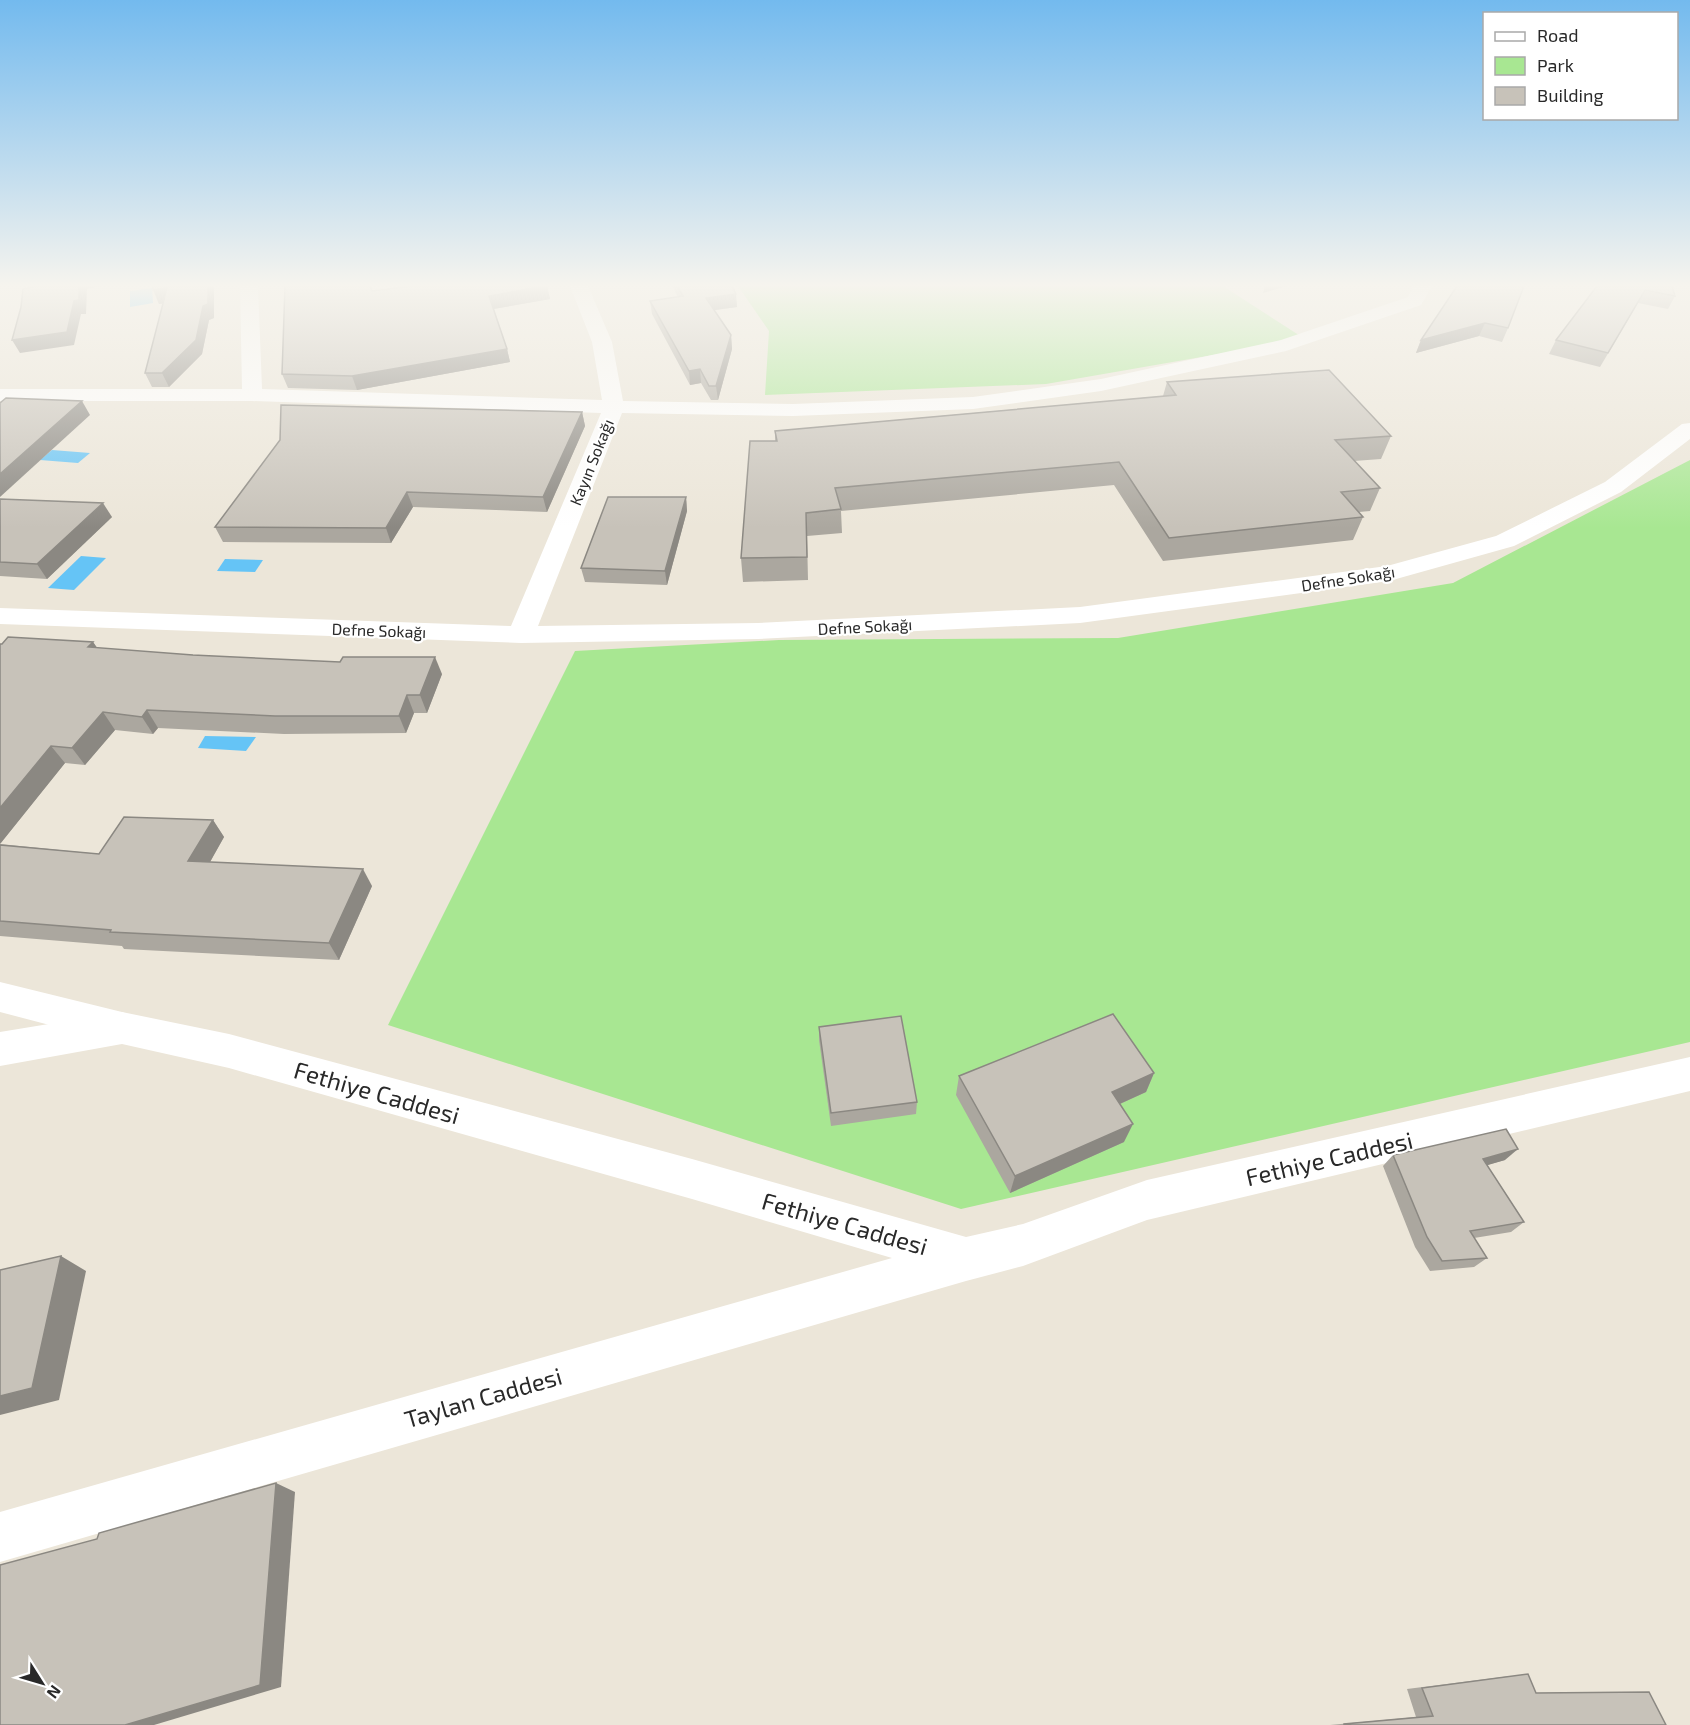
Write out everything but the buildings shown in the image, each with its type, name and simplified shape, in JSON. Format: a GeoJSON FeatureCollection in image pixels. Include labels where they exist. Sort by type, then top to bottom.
{"type":"FeatureCollection","features":[{"type":"Feature","properties":{"kind":"street"},"geometry":{"type":"LineString","coordinates":[[251,366],[252,395]]}},
{"type":"Feature","properties":{"kind":"street","name":"Kayın Sokağı"},"geometry":{"type":"LineString","coordinates":[[520,635],[614,407],[607,366]]}},
{"type":"Feature","properties":{"kind":"street"},"geometry":{"type":"LineString","coordinates":[[0,395],[252,395],[614,407],[794,410],[973,403],[1101,385],[1187,366]]}},
{"type":"Feature","properties":{"kind":"street","name":"Defne Sokağı"},"geometry":{"type":"LineString","coordinates":[[0,616],[520,635],[758,631],[1080,615],[1389,573],[1504,541],[1613,487],[1690,429]]}},
{"type":"Feature","properties":{"kind":"street","name":"Fethiye Caddesi"},"geometry":{"type":"LineString","coordinates":[[0,997],[122,1028],[229,1051],[692,1179],[966,1259],[1023,1245],[1147,1200],[1690,1074]]}},
{"type":"Feature","properties":{"kind":"street"},"geometry":{"type":"LineString","coordinates":[[0,1048],[122,1028]]}},
{"type":"Feature","properties":{"kind":"street","name":"Taylan Caddesi"},"geometry":{"type":"LineString","coordinates":[[0,1537],[966,1259]]}},
{"type":"Feature","properties":{"kind":"green space"},"geometry":{"type":"Polygon","coordinates":[[[767,366],[1147,366],[1046,384],[765,395],[767,366]]]}},
{"type":"Feature","properties":{"kind":"green space"},"geometry":{"type":"Polygon","coordinates":[[[1690,460],[1690,1042],[961,1209],[388,1025],[575,651],[779,640],[1118,638],[1453,583],[1690,460]]]}},
{"type":"Feature","properties":{"kind":"water"},"geometry":{"type":"Polygon","coordinates":[[[52,450],[90,453],[78,463],[40,460],[52,450]]]}},
{"type":"Feature","properties":{"kind":"water"},"geometry":{"type":"Polygon","coordinates":[[[81,556],[106,558],[74,590],[48,588],[81,556]]]}},
{"type":"Feature","properties":{"kind":"water"},"geometry":{"type":"Polygon","coordinates":[[[225,559],[263,560],[255,572],[217,571],[225,559]]]}},
{"type":"Feature","properties":{"kind":"water"},"geometry":{"type":"Polygon","coordinates":[[[205,736],[256,737],[246,751],[198,748],[205,736]]]}}]}
